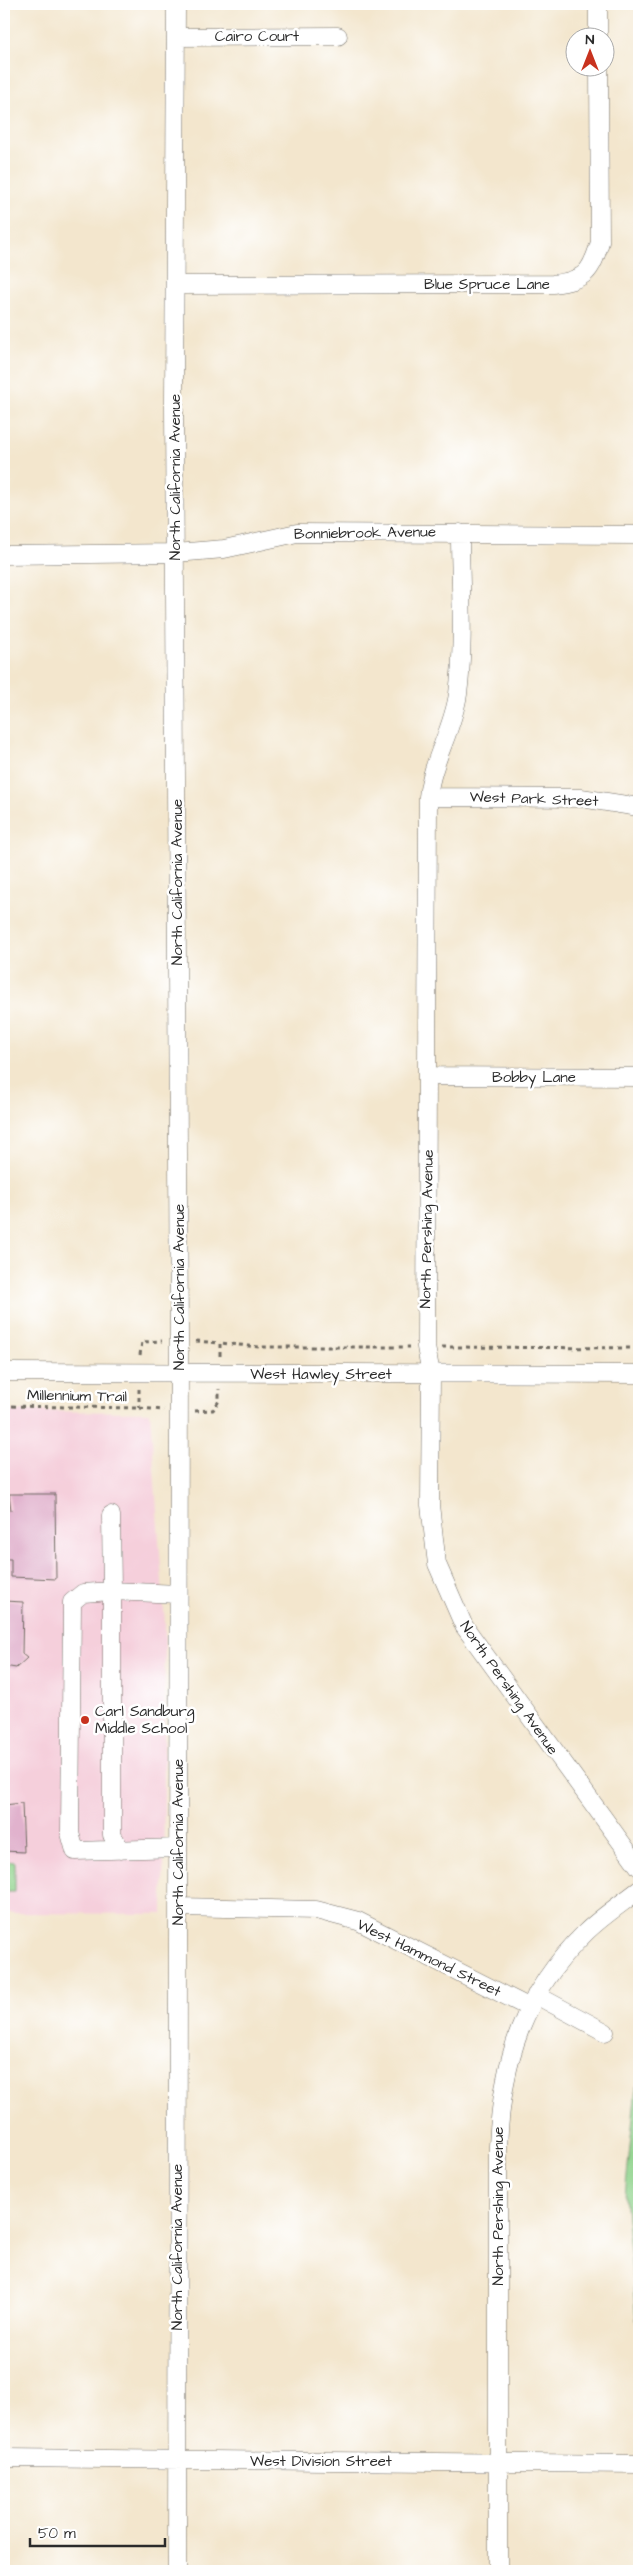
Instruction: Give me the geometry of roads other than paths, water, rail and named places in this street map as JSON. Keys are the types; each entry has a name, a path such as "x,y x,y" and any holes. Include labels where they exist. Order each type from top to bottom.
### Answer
{"street":[{"name":"North California Avenue","path":"176,4 179,1373 178,2571"},
{"path":"598,4 598,28"},
{"name":"Cairo Court","path":"176,37 338,36"},
{"name":"Blue Spruce Lane","path":"176,285 553,284 573,282 593,266 600,242 599,78"},
{"name":"Bonniebrook Avenue","path":"4,555 176,553 249,545 297,532 639,535"},
{"name":"North Pershing Avenue","path":"460,532 460,660 458,695 450,724 436,760 428,797 429,1076 426,1347 431,1374 430,1505 437,1564 464,1626 639,1867"},
{"name":"West Park Street","path":"428,797 581,798 639,807"},
{"name":"Bobby Lane","path":"429,1076 639,1077"},
{"name":"West Hawley Street","path":"4,1372 639,1374"},
{"path":"111,1515 112,1834 121,1850"},
{"path":"178,1594 112,1591 82,1593 72,1602 70,1833 75,1851 178,1848"},
{"name":"North Pershing Avenue","path":"498,2571 498,2146 500,2102 516,2035 533,2001 556,1964 586,1931 639,1890"},
{"name":"West Hammond Street","path":"178,1907 316,1910 358,1922 605,2032"},
{"name":"West Division Street","path":"4,2458 639,2464"}],"place":[{"name":"Carl Sandburg Middle School","path":"85,1720"}]}
